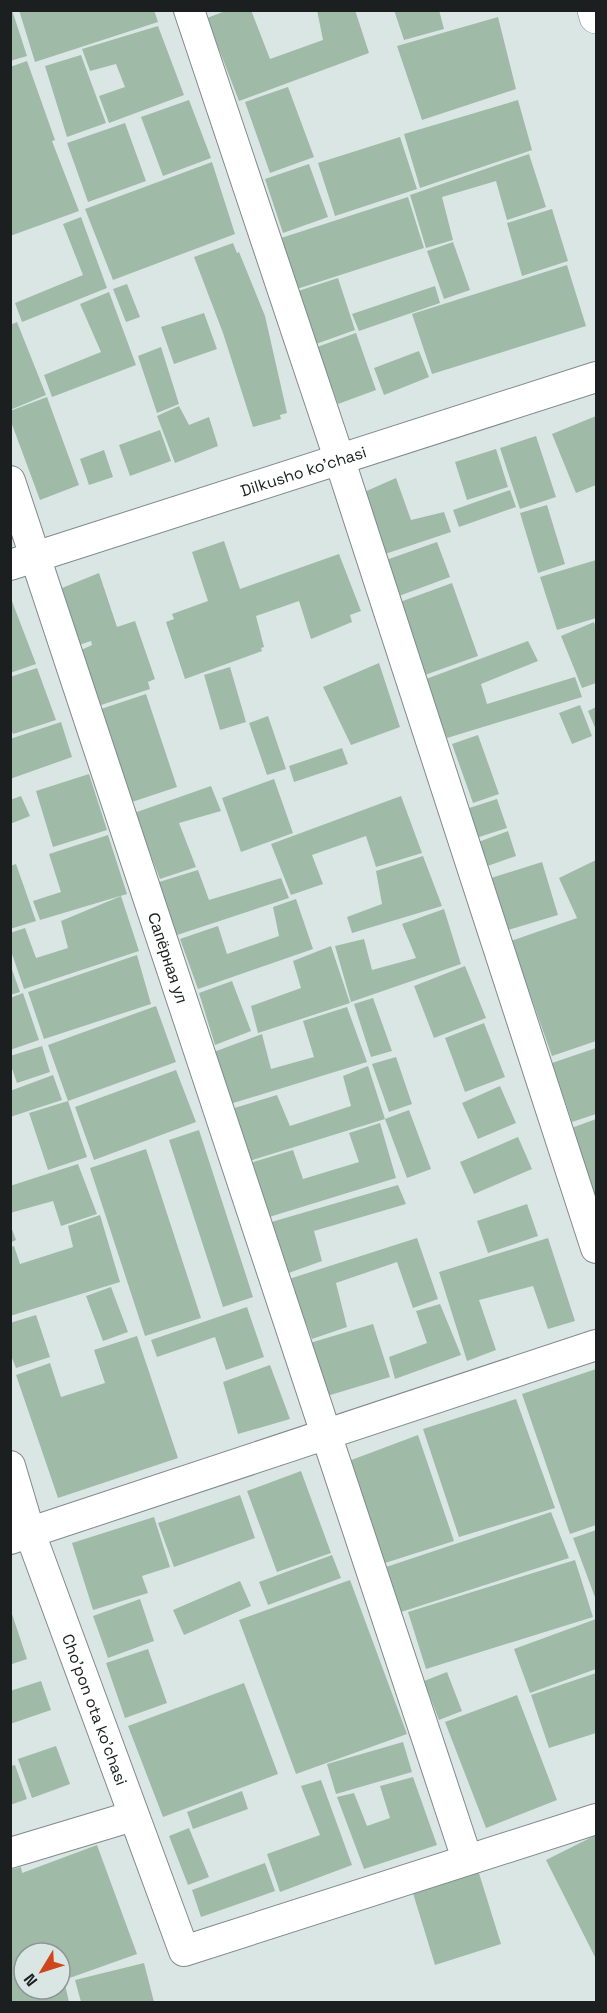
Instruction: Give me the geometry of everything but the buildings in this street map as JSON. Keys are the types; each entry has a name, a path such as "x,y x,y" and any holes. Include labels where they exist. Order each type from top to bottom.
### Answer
{"street":[{"path":"189,10 340,461 597,1248"},
{"path":"594,10 597,17"},
{"name":"Dilkusho ko'chasi","path":"23,560 340,461 597,377"},
{"name":"Сапёрная ул","path":"10,481 23,560 326,1436 466,1859"},
{"path":"20,1536 597,1345"},
{"name":"Cho'pon ota ko'chasi","path":"10,1466 20,1536 133,1816 184,1951 466,1859"},
{"path":"10,1853 133,1816"},
{"path":"466,1859 597,1819"}]}
